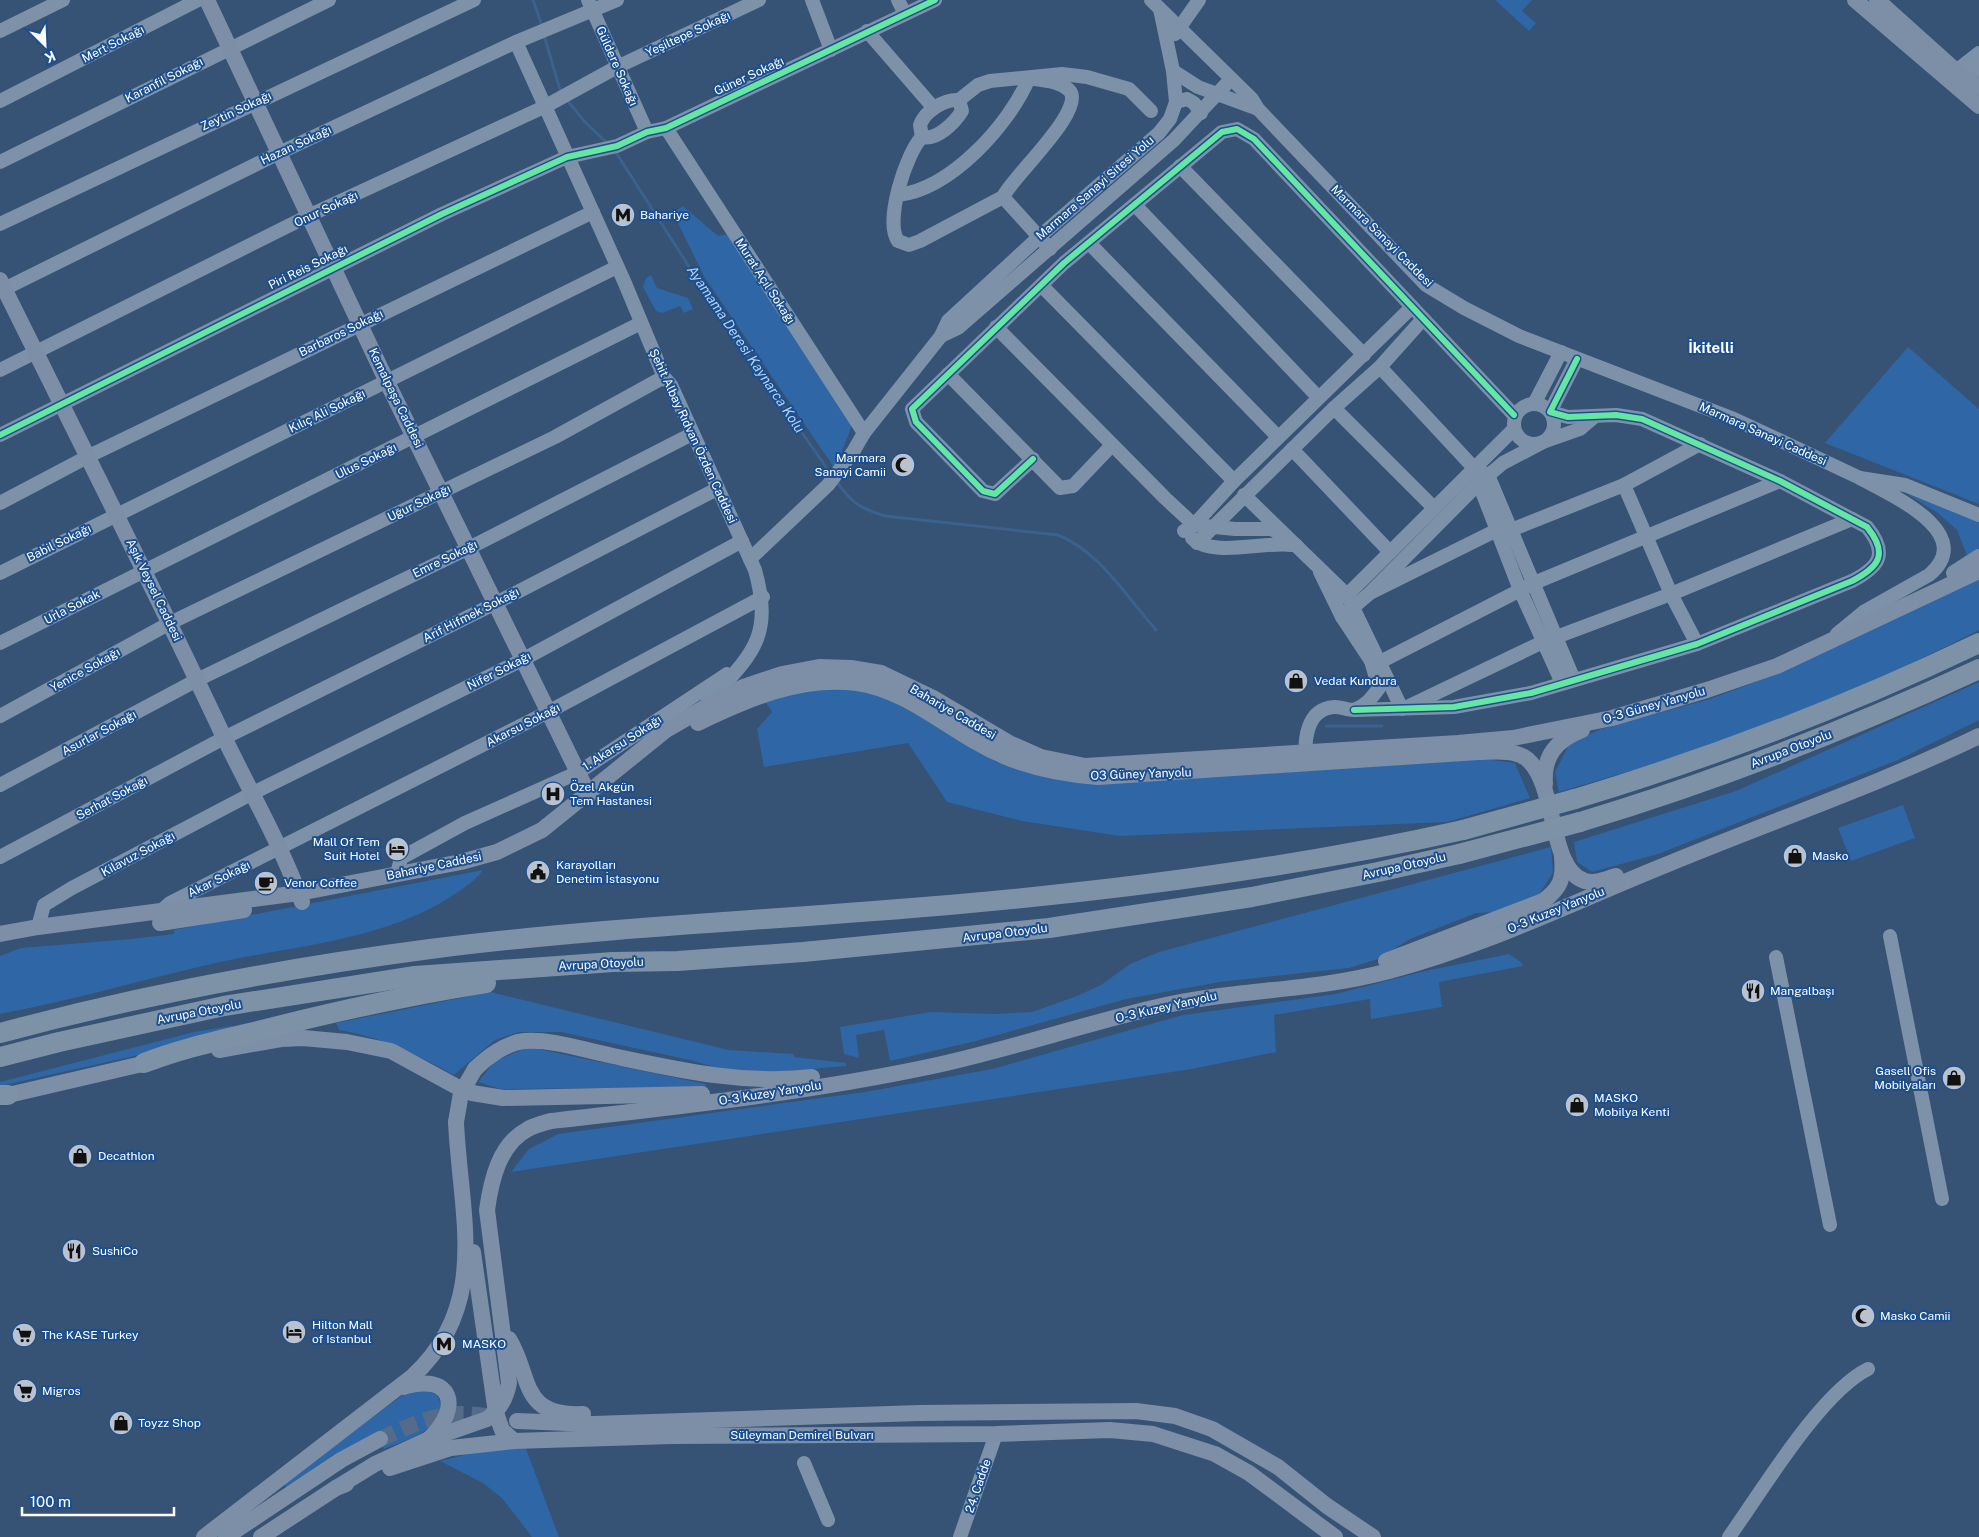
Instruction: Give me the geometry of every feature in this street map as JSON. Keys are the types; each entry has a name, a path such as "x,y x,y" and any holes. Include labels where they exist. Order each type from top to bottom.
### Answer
{"highway":[{"name":"Avrupa Otoyolu","path":"0,1033 180,990 251,976 432,949 520,939 950,905 1161,882 1352,852 1463,830 1575,799 1758,739 1855,699 1979,643"},
{"name":"Avrupa Otoyolu","path":"0,1057 158,1020 317,990 415,976 803,952 1049,928 1252,897 1459,854 1580,822 1675,792 1800,747 1979,669"},
{"path":"144,1062 184,1048 411,996 496,981 545,977 634,962"},
{"path":"0,1021 131,990 157,987 180,990"}],"main road":[{"name":"Kemalpaşa Caddesi","path":"206,0 387,382 589,795"},
{"path":"1854,0 1979,106"},
{"path":"1877,0 1968,68 1979,87"},
{"name":"Aşık Veysel Caddesi","path":"2,287 118,514 143,571 280,848 300,897"},
{"path":"1920,598 1944,578 1979,557"},
{"name":"O-3 Güney Yanyolu","path":"1306,758 1513,738 1612,718 1768,669 1979,571"},
{"name":"Bahariye Caddesi","path":"0,934 38,927 159,913 201,904 300,897 396,874 461,862 497,852 542,830 589,795 666,730 704,708 743,687 782,674 819,667 851,668 880,673 934,698 1009,743 1041,757 1085,766 1306,758"},
{"name":"O3 Güney Yanyolu","path":"300,897 474,865 515,853 550,834 658,748 696,724 747,699 803,684 859,684 893,694 918,706 977,743 1014,761 1062,775 1098,777 1306,758"},
{"path":"1546,790 1546,761 1552,750 1570,734 1612,718"},
{"name":"O-3 Kuzey Yanyolu","path":"496,1413 507,1394 509,1383 488,1218 489,1190 500,1157 527,1129 551,1121 789,1092 929,1067 1194,998 1308,987 1352,980 1393,970 1472,944 1671,862 1838,799 1979,736"},
{"path":"1306,758 1509,752 1526,758 1535,768 1546,790 1561,850 1571,871 1586,881 1598,882 1671,862"},
{"name":"O-3 Kuzey Yanyolu","path":"463,1200 456,1122 461,1093 475,1069 492,1054 522,1041 556,1042 690,1072 738,1080 793,1080 862,1072 1028,1034 1191,990 1341,972 1394,959 1442,938 1543,901 1552,894 1562,880 1561,850"},
{"path":"0,944 16,940 165,923 300,897"},
{"path":"3,1096 144,1062 259,1042 312,1039 347,1042 391,1051 459,1088 472,1093 503,1098 789,1092"},
{"path":"204,1537 425,1365 453,1324 461,1301 465,1269 463,1200"},
{"path":"463,1200 470,1227 496,1413 502,1430 514,1441"},
{"path":"501,1326 518,1357 528,1390 540,1404 552,1410 575,1415 722,1410 827,1415"},
{"path":"392,1391 428,1382 445,1392 448,1399 446,1420 427,1440"},
{"name":"Süleyman Demirel Bulvarı","path":"517,1422 593,1424 739,1421 827,1415 1091,1410 1136,1411 1175,1416 1212,1429 1250,1450 1373,1537"},
{"path":"336,1488 375,1464 427,1440 480,1422 496,1413"},
{"name":"Süleyman Demirel Bulvarı","path":"262,1537 336,1488 450,1448 514,1441 672,1436 996,1434 1110,1430 1153,1434 1215,1454 1249,1473 1335,1537"},
{"path":"226,1537 341,1460 380,1439"}],"street":[{"path":"0,31 62,0"},
{"name":"Mert Sokağı","path":"0,101 198,0"},
{"name":"Karanfil Sokağı","path":"0,162 329,0"},
{"name":"Zeytin Sokağı","path":"0,224 474,0"},
{"name":"Hazan Sokağı","path":"2,287 279,153 543,31 591,6 617,0"},
{"name":"Yeşiltepe Sokağı","path":"617,68 759,0"},
{"path":"812,0 831,50"},
{"path":"898,0 905,14"},
{"name":"Güner Sokağı","path":"567,157 611,147 647,132 666,128 934,0"},
{"path":"1166,45 1200,0"},
{"path":"1155,4 1173,71 1176,102 1187,99 1194,103 1201,113"},
{"name":"Marmara Sanayi Caddesi","path":"1155,4 1252,99 1258,109 1426,285 1464,308 1519,336 1734,418 1860,478 1926,516 1938,532 1943,557 1938,567 1929,575 1865,611 1828,641"},
{"name":"Güldere Sokağı","path":"591,6 647,132"},
{"path":"867,32 933,109"},
{"path":"516,42 544,107"},
{"path":"1968,68 1979,53"},
{"name":"Onur Sokağı","path":"0,370 308,216 544,107 617,68"},
{"path":"1173,71 1198,87 1258,109"},
{"path":"1029,78 1060,83 1070,91 1073,100 1050,140 1002,197 920,241 910,244 898,241 892,228 898,194 906,164 922,137 920,132 922,119 933,109 947,101 959,100 978,85 990,81 1062,74 1087,77 1129,89 1151,111"},
{"path":"898,194 916,192 934,184 980,147 1005,119 1022,95 1029,78"},
{"name":"Marmara Sanayi Sitesi Yolu","path":"941,336 958,328 1174,140 1201,113 1231,78"},
{"path":"922,137 931,137 952,124 962,111 959,100"},
{"name":"Marmara Sanayi Sitesi Yolu","path":"750,559 828,485 864,433 941,336 948,321 1039,237 1159,133 1170,119 1176,102"},
{"name":"Şehit Albay Rıdvan Özden Caddesi","path":"544,107 593,212 664,377 671,385 742,541 763,597 760,637 744,663 704,708"},
{"name":"Murat Açıl Sokağı","path":"666,128 864,433"},
{"path":"1033,459 995,494 983,491 916,422 912,409 1064,263 1090,244 1222,132 1238,129 1254,139 1423,319 1514,422 1523,442 1530,444 1543,442 1580,428 1594,417"},
{"name":"Piri Reis Sokağı","path":"0,435 333,267 567,157"},
{"path":"1180,166 1364,355"},
{"path":"1002,197 1050,249"},
{"path":"1135,204 1318,397"},
{"name":"Barbaros Sokağı","path":"0,503 89,456 593,212"},
{"path":"1090,244 1278,437"},
{"name":"Kılıç Ali Sokağı","path":"118,514 617,267"},
{"path":"1042,286 1234,481"},
{"path":"1189,528 1318,397 1412,307"},
{"path":"1197,543 1334,408 1380,367 1423,319"},
{"name":"Ulus Sokağı","path":"143,571 414,438 641,323"},
{"path":"996,327 1165,498 1189,528 1197,543"},
{"path":"1534,404 1561,352"},
{"path":"1550,412 1577,359"},
{"path":"1380,367 1483,480 1504,530 1534,583 1550,640"},
{"path":"948,374 1060,488 1073,486 1112,445"},
{"name":"Uğur Sokağı","path":"170,623 441,493 555,436 664,377"},
{"path":"1342,617 1350,601 1390,552 1474,468 1527,405 1534,404 1545,407 1550,412 1554,426 1549,438 1503,463 1483,480 1370,593"},
{"path":"1334,408 1434,508"},
{"path":"1306,758 1310,722 1318,712 1333,707 1354,710 1454,707 1531,693 1697,644 1843,585 1871,571 1880,556 1876,539 1867,527 1780,481 1700,444 1642,419 1616,415 1568,417 1550,412"},
{"name":"Emre Sokağı","path":"197,680 469,548 692,434"},
{"path":"1333,600 1350,601 1504,530 1624,486 1700,444"},
{"path":"1292,449 1390,552"},
{"name":"Marmara Sanayi Caddesi","path":"1860,478 1905,485 1979,515"},
{"path":"1376,662 1534,583 1780,481"},
{"path":"1624,486 1648,536 1671,594 1697,644"},
{"name":"Arif Hifmek Sokağı","path":"224,738 494,604 717,489"},
{"path":"1244,495 1317,564 1350,601 1376,662 1402,709"},
{"name":"Babil Sokağı","path":"0,573 118,514"},
{"path":"1402,709 1550,640 1671,594 1852,518"},
{"path":"1189,528 1272,529 1296,545"},
{"path":"1504,530 1520,590 1550,640 1568,681"},
{"name":"Nifer Sokağı","path":"253,793 522,660 742,541"},
{"path":"1197,543 1223,548 1277,542 1296,545"},
{"path":"1317,564 1342,617 1376,662 1378,688 1370,702 1354,710"},
{"name":"Urla Sokak","path":"0,644 143,571"},
{"name":"Akarsu Sokağı","path":"280,848 548,712 763,597"},
{"name":"Yenice Sokağı","path":"0,716 170,623"},
{"name":"1. Akarsu Sokağı","path":"396,874 401,858 515,799 578,772 744,663"},
{"name":"Asurlar Sokağı","path":"0,785 197,680"},
{"name":"Serhat Sokağı","path":"0,858 224,738"},
{"name":"Kilavuz Sokağı","path":"38,927 44,905 253,793"},
{"name":"Akar Sokağı","path":"159,913 170,903 280,848"},
{"path":"1890,936 1942,1198"},
{"path":"1776,957 1830,1225"},
{"path":"1729,1537 1796,1442 1830,1399 1855,1376 1868,1369"},
{"name":"24. Cadde","path":"960,1537 996,1434"},
{"path":"804,1463 828,1520"}],"shaded area":[{"path":"1495,0 1532,0 1522,11 1536,23 1529,31"},
{"path":"683,206 718,236 729,234 853,423 835,469 705,278 673,213"},
{"path":"651,275 657,288 688,298 693,309 684,313 680,306 662,313 656,311 643,287 646,278"},
{"path":"1908,347 1979,409 1979,504 1825,443"},
{"path":"1907,494 1979,521 1979,551 1968,558 1957,530 1938,513"},
{"path":"1979,578 1979,630 1875,680 1769,724 1680,756 1559,792 1555,772 1570,743 1601,729 1710,699 1777,674"},
{"path":"836,671 943,729 996,762 1049,777 1476,758 1515,763 1530,798 1447,822 1120,836 1022,821 947,802 908,743 764,767 757,729 772,712 760,694"},
{"path":"1979,682 1979,720 1898,760 1658,854 1592,872 1577,862 1574,842 1736,791"},
{"path":"1903,805 1915,838 1851,861 1838,828"},
{"path":"1551,847 1553,873 1539,894 1498,912 1476,913 1410,939 1378,959 1349,968 1220,982 1126,999 976,1041 890,1061 884,1030 856,1035 859,1058 844,1054 840,1027 931,1012 994,1014 1032,1012 1101,985 1130,964 1159,952"},
{"path":"483,870 467,886 433,907 402,921 371,931 338,940 207,965 0,1014 0,956 21,948 174,934 174,930"},
{"path":"1509,954 1521,962 1523,966 1439,982 1442,1007 1371,1019 1370,999 1274,1015 1276,1052 1192,1069 511,1172 529,1149 558,1134 865,1092 992,1069 1183,1015 1336,994 1425,971"},
{"path":"490,992 729,1050 793,1054 794,1057 846,1063 846,1066 764,1073 724,1070 694,1061 561,1032 519,1032 495,1040 454,1075 398,1047 371,1037 339,1030 336,1023"},
{"path":"366,1004 0,1086 0,1082 194,1032"},
{"path":"528,1047 706,1084 705,1087 500,1089 478,1082 495,1061"},
{"path":"423,1389 437,1395 441,1406 439,1416 434,1424 425,1431 384,1449 376,1434 333,1455 287,1488 283,1483 403,1395"},
{"path":"525,1446 559,1537 532,1537 502,1498 483,1483 440,1461 476,1452"}],"waterway":[{"name":"Ayamama Deresi Kaynarca Kolu","path":"533,0 542,26"},
{"name":"Ayamama Deresi Kaynarca Kolu","path":"544,35 561,93"},
{"name":"Ayamama Deresi Kaynarca Kolu","path":"567,100 584,121 607,143"},
{"name":"Ayamama Deresi Kaynarca Kolu","path":"615,151 729,329 831,474"},
{"name":"Ayamama Deresi Kaynarca Kolu","path":"836,481 857,504 885,516 1058,535 1073,542 1099,563 1156,630"},
{"path":"1326,726 1382,726"}],"tunnel":[{"path":"380,1439 420,1422 441,1416 463,1414 495,1417"}],"cycle path":[{"path":"0,435 442,214 567,157 617,146 647,132 666,128 935,0"},
{"path":"1033,459 995,494 983,491 916,422 912,409 1064,263 1222,132 1237,129 1254,139 1514,415"},
{"path":"1354,710 1454,707 1531,693 1697,644 1852,581 1869,570 1878,559 1878,545 1867,527 1780,481 1642,419 1616,415 1568,417 1550,412 1577,359"}],"place":[{"name":"Bahariye","path":"623,215"},
{"name":"Marmara Sanayi Camii","path":"903,465"},
{"name":"Vedat Kundura","path":"1296,681"},
{"name":"Özel Akgün Tem Hastanesi","path":"553,794"},
{"name":"Mall Of Tem Suit Hotel","path":"397,849"},
{"name":"Masko","path":"1795,856"},
{"name":"Karayolları Denetim İstasyonu","path":"538,872"},
{"name":"Venor Coffee","path":"266,883"},
{"name":"Mangalbaşı","path":"1753,991"},
{"name":"Gasell Ofis Mobilyaları","path":"1954,1078"},
{"name":"MASKO Mobilya Kenti","path":"1577,1105"},
{"name":"Decathlon","path":"80,1156"},
{"name":"SushiCo","path":"74,1251"},
{"name":"Masko Camii","path":"1863,1316"},
{"name":"Hilton Mall of Istanbul","path":"294,1332"},
{"name":"The KASE Turkey","path":"24,1335"},
{"name":"MASKO","path":"444,1344"},
{"name":"Migros","path":"25,1391"},
{"name":"Toyzz Shop","path":"121,1423"}],"district":[{"name":"İkitelli","path":"1711,348"}]}
